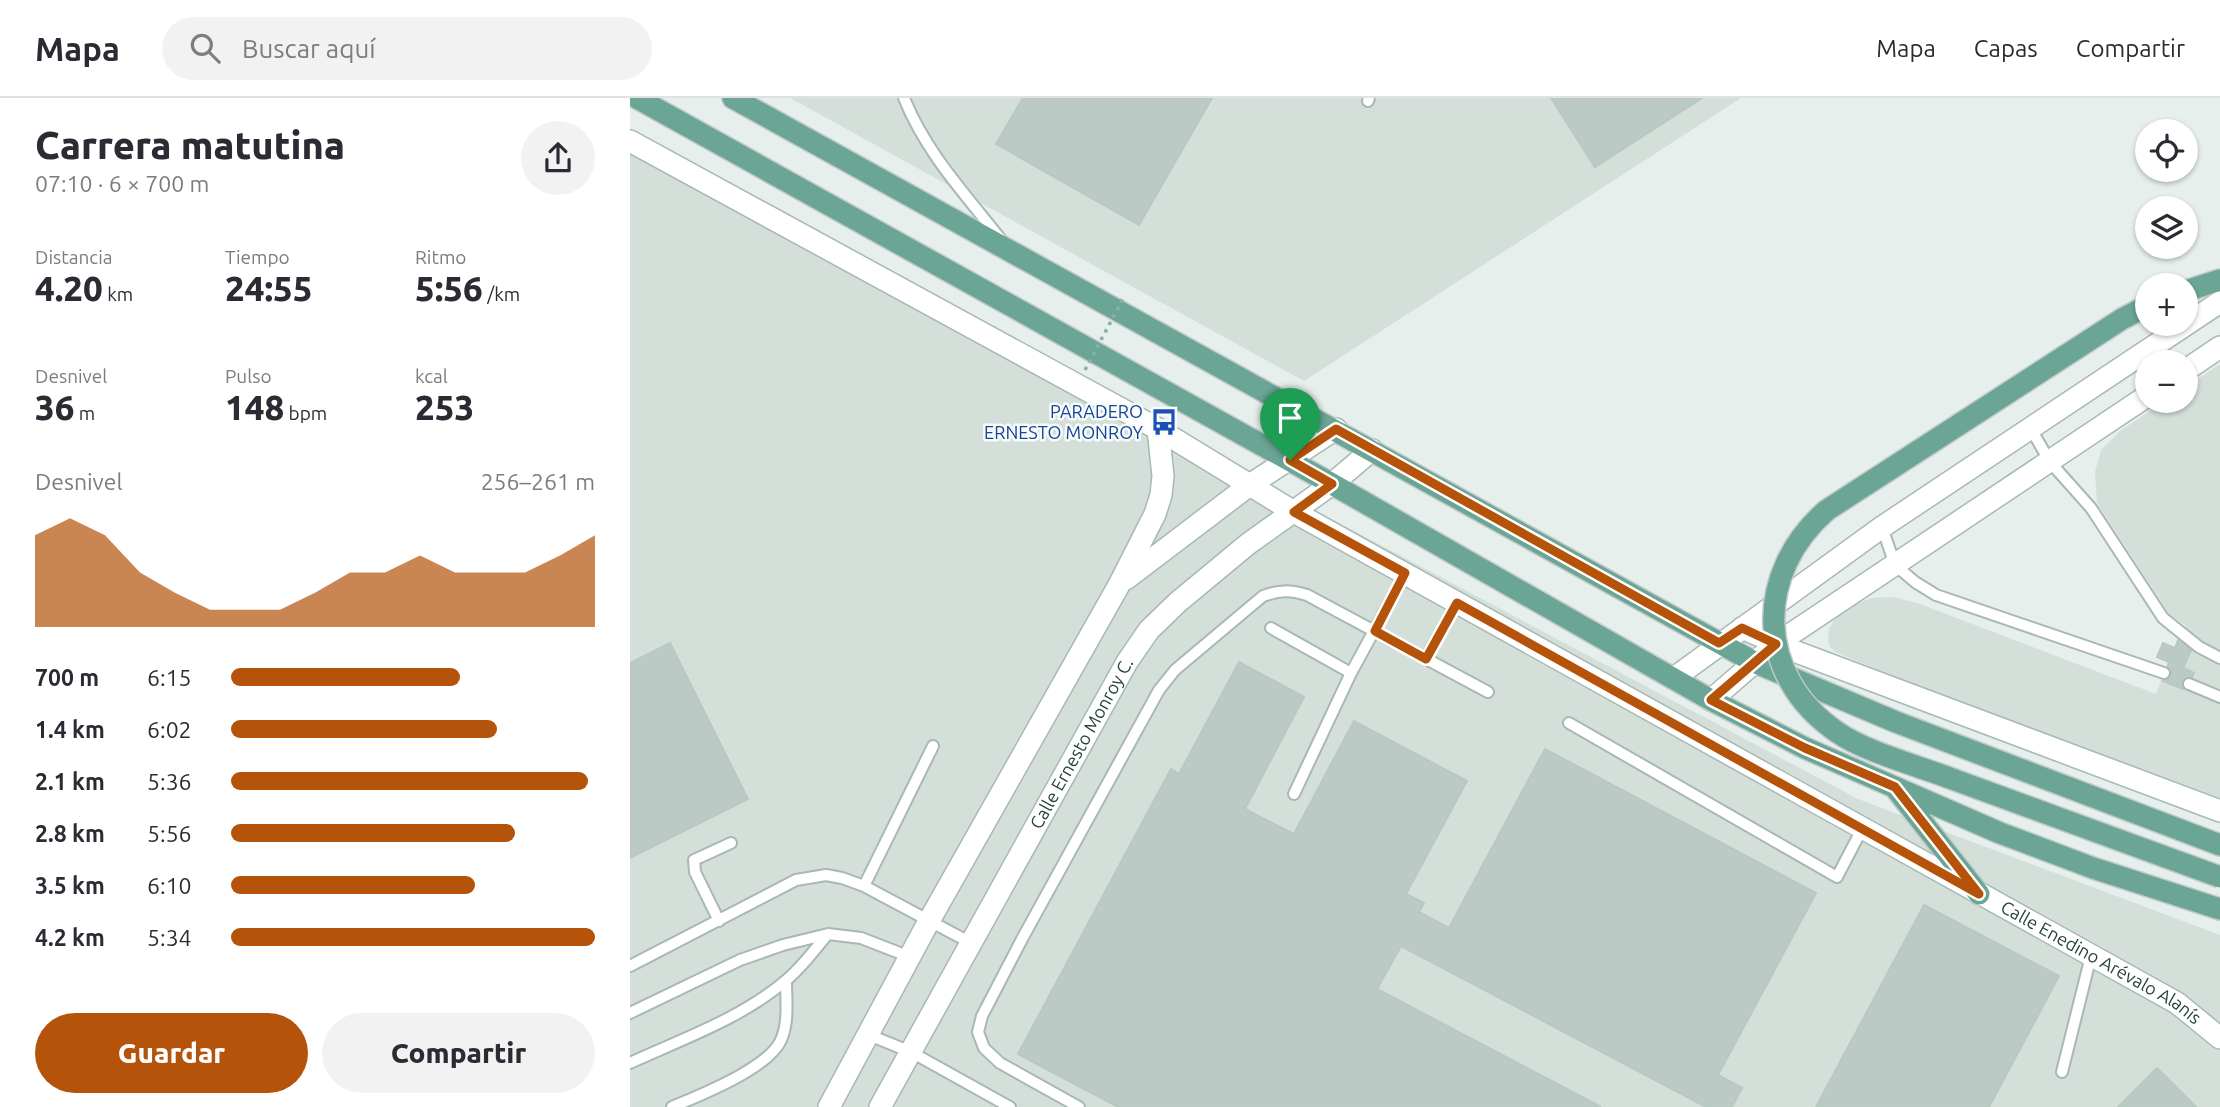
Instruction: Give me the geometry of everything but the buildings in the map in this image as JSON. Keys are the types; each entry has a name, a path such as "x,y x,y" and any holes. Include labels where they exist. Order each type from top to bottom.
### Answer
{"main road":[{"path":"637,98 1290,460 1711,700 1805,748 2000,832 2058,855 2220,909"},
{"path":"733,98 1754,662 1896,722 2220,845"},
{"path":"2198,287 2220,280"},
{"path":"2135,312 1827,510 1813,522 1790,552 1782,570 1775,607 1774,635 1783,667 1803,702 1817,717 1840,734 1904,761 2220,877"},
{"path":"1895,787 1979,894"}],"street":[{"name":"Calle Enedino Arévalo Alanís","path":"630,141 1157,429 1294,512 2177,1003 2220,1038"},
{"path":"1674,678 1882,527 2220,302"},
{"path":"2198,362 2220,348"},
{"path":"1711,700 1776,644 2135,404"},
{"path":"829,1107 929,921 1119,585 1155,514 1163,476 1157,429"},
{"path":"1119,585 1251,484 1336,429"},
{"name":"Calle Ernesto Monroy C.","path":"880,1107 1127,662 1149,630 1248,544 1332,484 1372,450"},
{"path":"1742,628 1776,644 2220,811"}],"lane":[{"path":"904,98 912,119 944,171 1013,254"},
{"path":"2031,429 2050,462 2091,508 2163,618 2199,647 2220,658"},
{"path":"1882,527 1895,565 1936,595 2164,673"},
{"path":"1294,794 1351,673 1405,573"},
{"path":"1079,1107 1000,1063 984,1048 978,1032 982,1016 1016,950 1159,690 1175,670 1263,596 1280,590 1307,595 1489,692"},
{"path":"1426,659 1457,603"},
{"path":"1271,628 1351,673"},
{"path":"2189,684 2220,697"},
{"path":"1569,723 1837,877 1862,829"},
{"path":"864,886 933,746"},
{"path":"719,920 695,872 694,860 731,843"},
{"path":"630,966 796,880 811,876 842,878 864,886 971,943"},
{"path":"630,1013 740,960 783,945 828,934 861,938 910,957"},
{"path":"630,1063 728,1018 760,1000 786,981 828,934"},
{"path":"2062,1072 2091,956"},
{"path":"672,1107 713,1090 758,1064 776,1050 782,1038 786,1018 786,981"},
{"path":"869,1035 911,1052 1010,1107"}],"path":[{"path":"1086,370 1125,295"}],"shaded area":[{"path":"790,98 1741,98 1304,381"},
{"path":"630,146 1858,799 2220,935 2220,1107 630,1107"},
{"path":"2220,364 2220,803 2044,737 1835,652 1830,647 1829,628 1836,618 1852,606 1871,598 1894,597 1920,604 2156,694 2168,662 2157,657 2163,643 2175,647 2186,626 2169,614 2097,503 2095,472 2101,450 2120,431 2147,413 2198,413 2198,379"}],"place":[{"name":"PARADERO ERNESTO MONROY","path":"1164,422"}],"route":[{"path":"1336,429 1719,643 1742,628 1776,644 1711,700 1805,748 1895,787 1979,894 1457,603 1426,659 1375,631 1405,573 1294,512 1332,484 1290,460 1336,429"}]}
